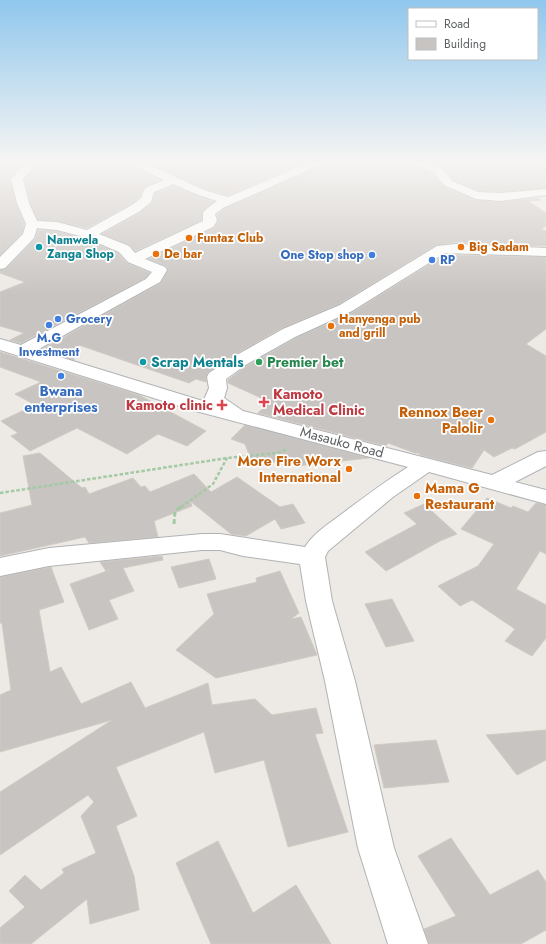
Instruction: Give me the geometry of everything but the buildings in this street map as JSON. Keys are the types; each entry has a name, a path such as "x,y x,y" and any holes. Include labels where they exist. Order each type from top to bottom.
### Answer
{"street":[{"path":"1,262 29,236 32,224 24,206"},
{"path":"89,234 139,206"},
{"path":"133,259 208,224 211,221 209,213 212,209 218,206"},
{"path":"22,351 156,279 160,270 133,259 124,249 89,234 57,226 32,224"},
{"path":"238,416 214,400 218,388 216,377 241,360 289,334 346,308 442,249 464,248 546,252"},
{"name":"Masauko Road","path":"0,344 171,398 546,497"},
{"path":"495,483 546,457"},
{"path":"408,944 376,848 340,681 319,601 312,557 319,545 336,531 385,492 425,465"},
{"path":"0,567 49,557 202,542 220,542 243,547 312,557"}],"path":[{"path":"0,493 227,458 277,453 318,436"},
{"path":"202,542 174,528 175,511 213,484 227,458"}],"place":[{"name":"Funtaz Club","path":"189,238"},
{"name":"Namwela Zanga Shop","path":"39,247"},
{"name":"Big Sadam","path":"461,247"},
{"name":"De bar","path":"156,254"},
{"name":"One Stop shop","path":"372,255"},
{"name":"RP","path":"432,260"},
{"name":"Grocery","path":"58,319"},
{"name":"M.G Investment","path":"49,325"},
{"name":"Hanyenga pub and grill","path":"331,326"},
{"name":"Scrap Mentals","path":"143,362"},
{"name":"Premier bet","path":"259,362"},
{"name":"Bwana enterprises","path":"61,376"},
{"name":"Kamoto Medical Clinic","path":"264,402"},
{"name":"Kamoto clinic","path":"222,405"},
{"name":"Rennox Beer Palolir","path":"491,420"},
{"name":"More Fire Worx International","path":"349,469"},
{"name":"Mama G Restaurant","path":"417,496"}]}
